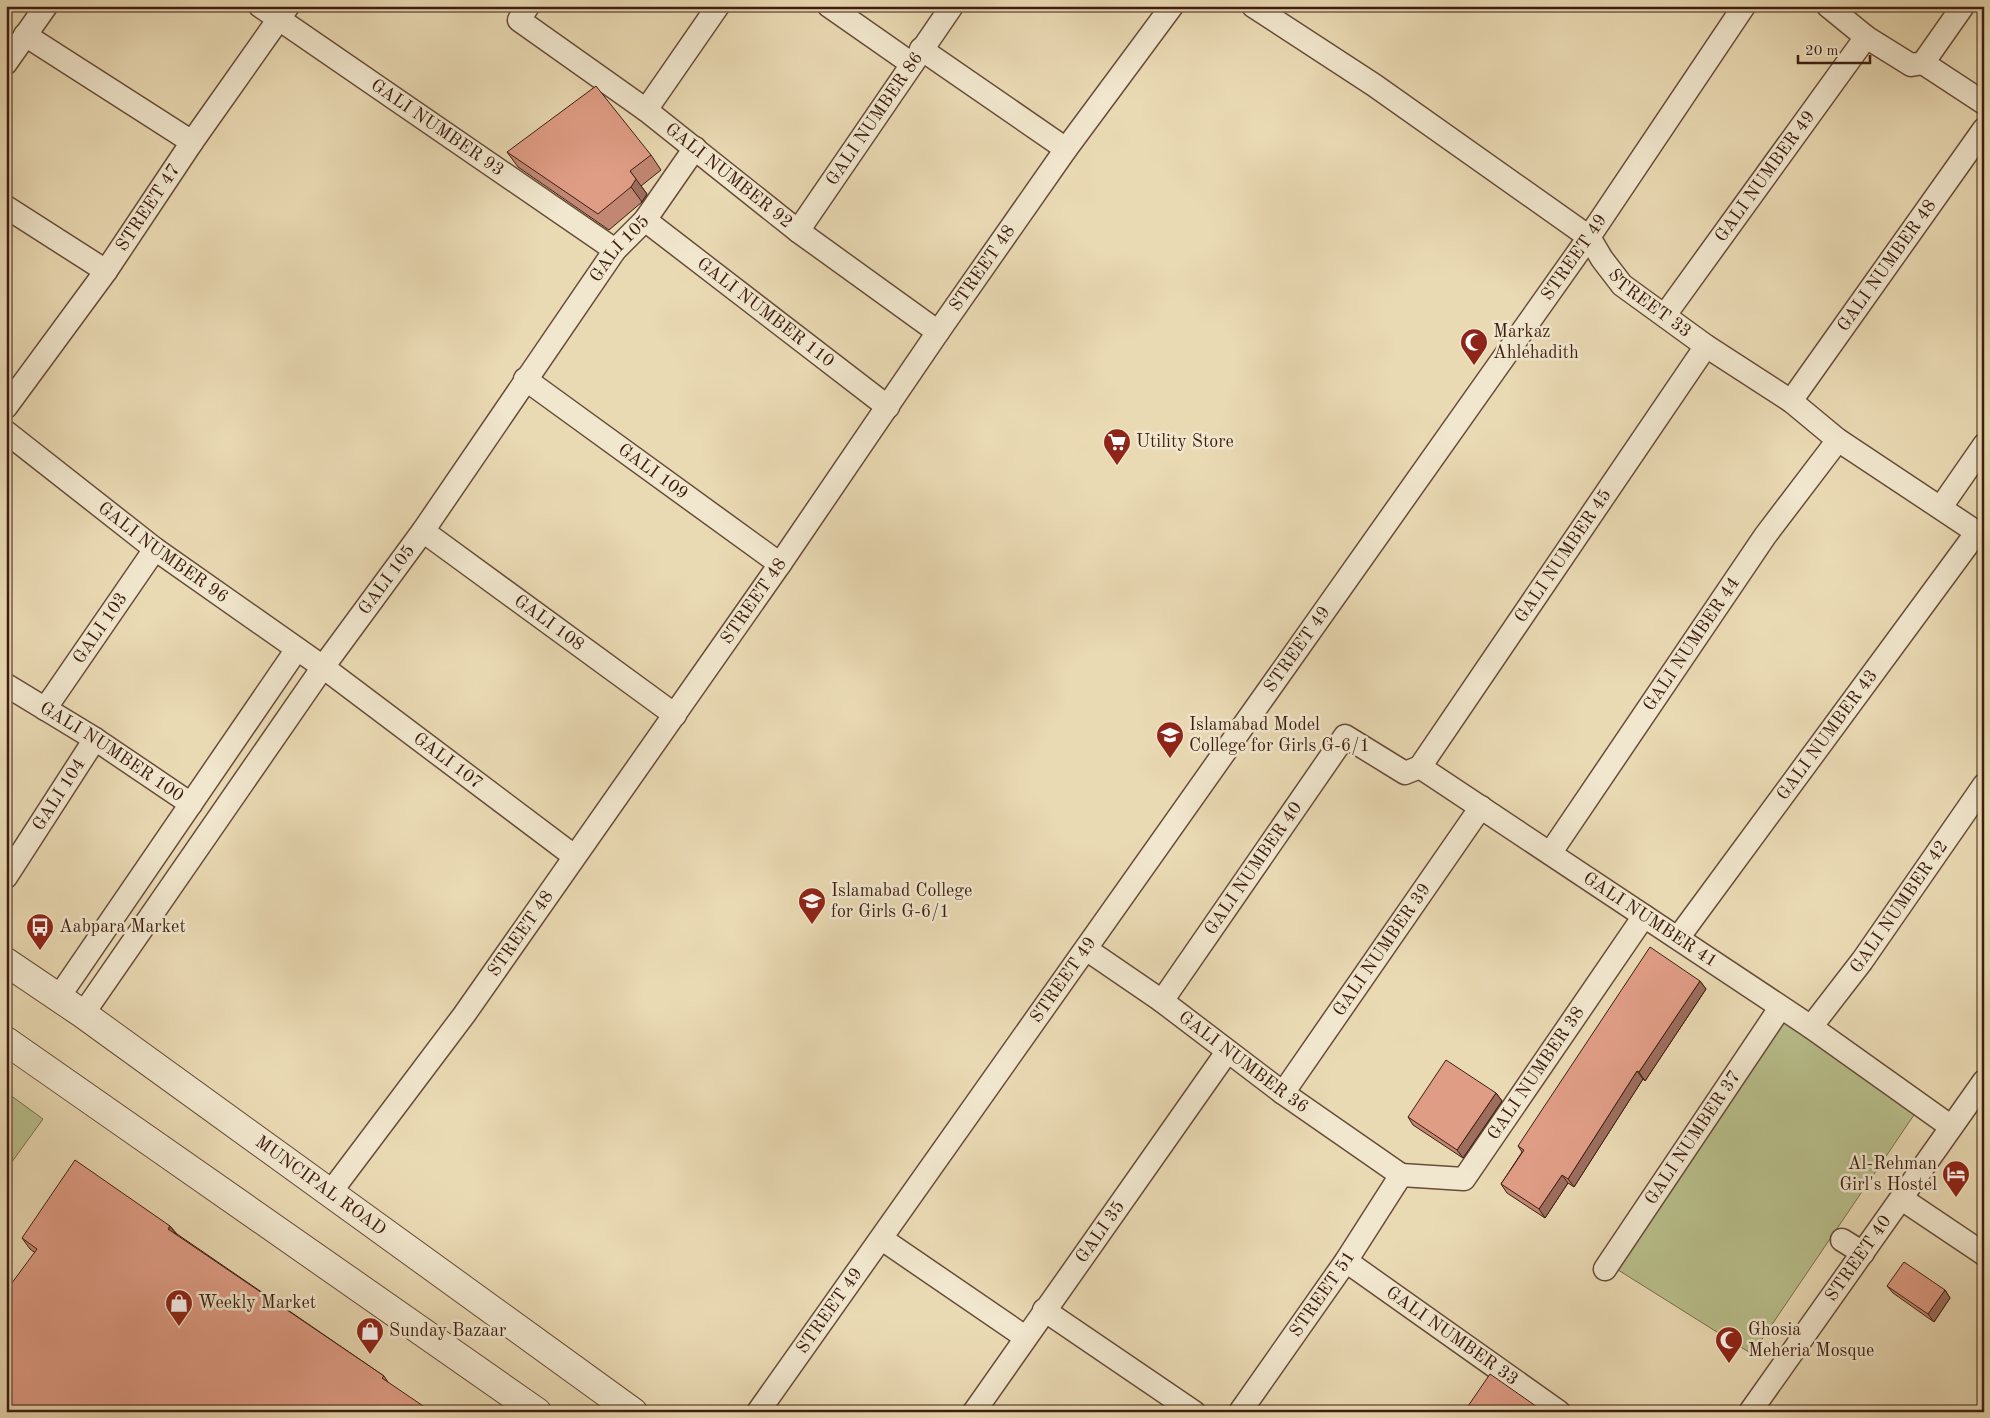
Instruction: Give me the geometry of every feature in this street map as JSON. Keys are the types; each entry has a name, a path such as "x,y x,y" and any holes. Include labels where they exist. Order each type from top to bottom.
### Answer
{"street":[{"path":"6,63 46,6"},
{"name":"GALI NUMBER 93","path":"260,6 283,13 615,250"},
{"path":"646,110 718,6"},
{"path":"829,6 1066,149"},
{"name":"GALI NUMBER 86","path":"798,231 952,6"},
{"name":"STREET 48","path":"330,1193 464,1015 780,564 938,332 1066,149 1172,6"},
{"name":"STREET 33","path":"1253,6 1374,85 1589,237 1602,260 1622,285 1706,346 1791,401 1838,440 1981,535"},
{"name":"STREET 49","path":"758,1412 1589,237 1744,6"},
{"path":"1828,6 1866,36 1984,103"},
{"path":"1917,64 1963,6"},
{"name":"STREET 47","path":"6,408 106,271 192,142 283,13"},
{"name":"GALI NUMBER 92","path":"523,13 798,231 938,332"},
{"path":"25,35 192,142"},
{"name":"GALI NUMBER 49","path":"1665,315 1866,36"},
{"name":"GALI NUMBER 48","path":"1791,401 1984,129"},
{"name":"GALI 105","path":"83,1014 322,666 423,531 525,378 615,250 645,220 695,148"},
{"path":"6,207 106,271"},
{"name":"GALI NUMBER 110","path":"645,220 888,407"},
{"name":"GALI NUMBER 45","path":"1420,767 1706,346"},
{"name":"GALI 109","path":"525,378 780,564"},
{"name":"GALI NUMBER 96","path":"7,435 155,549 322,666"},
{"name":"GALI NUMBER 44","path":"1551,852 1765,536 1838,440"},
{"path":"1941,507 1984,445"},
{"name":"GALI 108","path":"423,531 675,715"},
{"name":"GALI NUMBER 43","path":"1678,938 1981,535"},
{"name":"GALI 103","path":"45,709 155,549"},
{"path":"58,998 297,649"},
{"name":"GALI 107","path":"322,666 574,856"},
{"name":"GALI NUMBER 100","path":"6,685 95,739 191,804"},
{"name":"GALI NUMBER 40","path":"1162,1001 1345,736 1404,774 1420,767"},
{"name":"GALI 104","path":"6,878 95,739"},
{"name":"GALI NUMBER 41","path":"1420,767 1551,852 1780,1008 1811,1027 1950,1126"},
{"name":"GALI NUMBER 42","path":"1811,1027 1862,961 1984,785"},
{"name":"GALI NUMBER 39","path":"1283,1093 1481,806"},
{"name":"GALI NUMBER 38","path":"1401,1175 1464,1179 1644,916"},
{"name":"GALI NUMBER 36","path":"1086,949 1162,1001 1283,1093 1401,1175"},
{"name":"MUNCIPAL ROAD","path":"6,962 83,1014 633,1412"},
{"name":"GALI NUMBER 37","path":"1605,1269 1780,1008"},
{"path":"6,1041 537,1412"},
{"name":"GALI 35","path":"974,1412 1227,1052"},
{"name":"STREET 40","path":"1750,1412 1902,1199 1950,1126 1984,1081"},
{"name":"STREET 51","path":"1240,1412 1346,1261 1401,1175"},
{"path":"1902,1199 1984,1254"},
{"path":"882,1238 1025,1337"},
{"path":"1842,1240 1863,1253"},
{"name":"GALI NUMBER 33","path":"1346,1261 1559,1412"},
{"path":"1044,1310 1194,1412"}],"green space":[{"path":"1784,1015 1916,1112 1752,1354 1615,1268"},
{"path":"6,1092 43,1119 6,1170"}],"building":[{"path":"596,86 651,155 630,171 636,179 631,187 598,214 507,152"},
{"path":"1650,947 1700,981 1639,1072 1637,1071 1568,1179 1562,1175 1539,1209 1501,1184 1524,1150 1518,1146"},
{"path":"1446,1060 1496,1093 1457,1150 1408,1117"},
{"name":"Weekly Market","path":"75,1160 170,1226 168,1229 384,1376 382,1378 432,1412 6,1412 6,1291 37,1249 22,1238"},
{"path":"1904,1262 1945,1290 1928,1314 1887,1286"},
{"path":"1490,1374 1543,1411 1545,1412 1464,1412"},
{"path":"1561,1409 1565,1412 1554,1412"}],"place":[{"name":"Markaz Ahlehadith","path":"1474,366"},
{"name":"Utility Store","path":"1117,466"},
{"name":"Islamabad Model College for Girls G-6/1","path":"1170,759"},
{"name":"Islamabad College for Girls G-6/1","path":"812,925"},
{"name":"Aabpara Market","path":"40,951"},
{"name":"Al-Rehman Girl's Hostel","path":"1956,1198"},
{"name":"Weekly Market","path":"179,1327"},
{"name":"Sunday Bazaar","path":"370,1355"},
{"name":"Ghosia Meheria Mosque","path":"1729,1364"}]}
